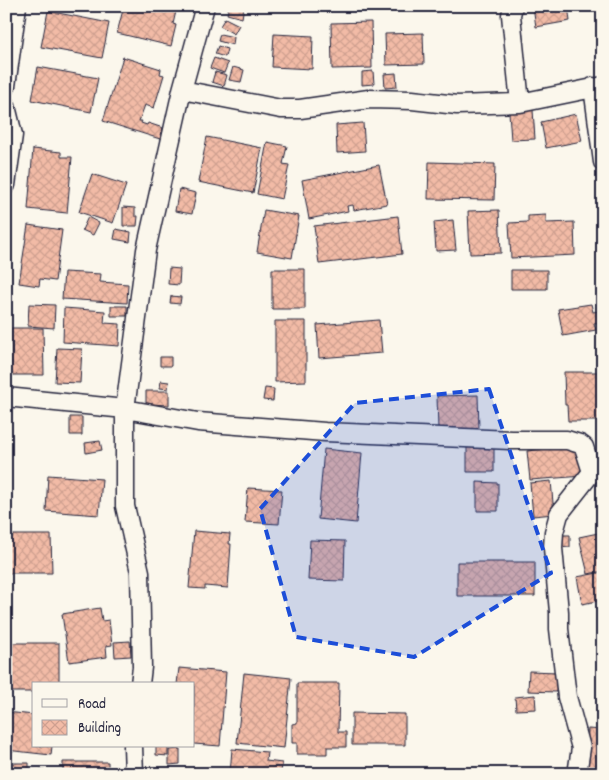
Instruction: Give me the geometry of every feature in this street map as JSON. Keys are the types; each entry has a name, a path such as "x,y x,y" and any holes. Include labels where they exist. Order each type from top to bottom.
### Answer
{"street":[{"path":"6,86 16,6"},
{"path":"140,682 142,667 140,572 125,506 125,409 146,250 182,90 205,6"},
{"path":"513,6 511,15 520,103"},
{"path":"182,90 281,109 300,109 369,99 412,100 457,106 520,103 598,87 603,162"},
{"path":"6,106 13,135 6,185"},
{"path":"6,397 125,409 198,422 334,432 511,440 567,440 580,444 584,447 592,472 559,514 552,548 567,697 581,748 577,774"},
{"path":"134,748 134,774"}],"highlighted area":[{"path":"489,389 551,573 414,657 296,637 260,509 355,403"}],"building":[{"path":"124,6 177,7 173,24 176,25 171,46 117,33"},
{"path":"229,6 244,6 242,18 227,14"},
{"path":"533,6 568,6 570,21 536,27"},
{"path":"48,11 109,23 102,58 41,47"},
{"path":"225,18 239,25 234,34 220,26"},
{"path":"603,18 603,52 600,52 599,19"},
{"path":"371,22 372,68 332,69 331,23"},
{"path":"423,33 424,64 386,65 385,34"},
{"path":"220,34 234,37 233,45 218,41"},
{"path":"274,34 313,36 312,69 272,67"},
{"path":"218,46 227,49 225,57 215,54"},
{"path":"123,57 161,69 160,74 164,75 154,108 145,105 139,121 147,125 148,123 163,128 160,139 103,121"},
{"path":"214,58 228,63 224,73 210,68"},
{"path":"38,67 98,78 91,112 32,100"},
{"path":"233,67 244,70 241,82 229,80"},
{"path":"373,71 374,84 362,85 362,72"},
{"path":"215,72 227,75 224,86 212,82"},
{"path":"396,73 397,87 385,88 384,74"},
{"path":"533,110 535,139 511,140 509,112"},
{"path":"576,114 582,141 546,148 541,122"},
{"path":"363,123 365,151 337,153 336,125"},
{"path":"207,137 262,148 253,193 198,182"},
{"path":"267,142 287,146 283,164 289,165 282,199 257,194"},
{"path":"33,149 61,152 61,157 72,157 67,213 28,209"},
{"path":"429,162 495,164 494,200 428,199"},
{"path":"379,165 387,204 354,210 353,205 347,206 348,211 309,219 302,180"},
{"path":"92,174 126,185 113,223 79,212"},
{"path":"179,189 196,193 192,214 175,211"},
{"path":"123,207 135,208 135,216 138,216 137,226 123,226"},
{"path":"264,210 299,216 292,258 257,252"},
{"path":"499,210 501,253 470,254 468,211"},
{"path":"546,215 546,223 574,222 575,255 511,258 509,223 528,222 528,216"},
{"path":"398,216 402,254 319,264 314,226"},
{"path":"88,217 99,223 93,235 82,230"},
{"path":"453,220 456,250 436,251 434,222"},
{"path":"28,225 62,230 55,281 40,279 39,286 19,283"},
{"path":"116,229 131,232 130,242 114,239"},
{"path":"169,268 180,269 179,285 168,284"},
{"path":"272,269 305,269 305,309 272,309"},
{"path":"511,270 547,270 547,289 511,289"},
{"path":"64,272 101,274 100,282 128,284 127,303 62,299"},
{"path":"171,296 181,297 180,304 170,303"},
{"path":"29,304 55,305 54,328 28,326"},
{"path":"591,304 593,312 600,311 602,322 594,323 596,330 563,336 558,309"},
{"path":"111,306 127,306 127,316 111,316"},
{"path":"64,308 105,311 104,323 120,324 119,346 63,342"},
{"path":"379,320 382,353 319,358 317,325"},
{"path":"275,321 306,321 306,381 275,382"},
{"path":"11,328 43,328 44,375 11,375"},
{"path":"57,348 82,349 80,383 55,382"},
{"path":"160,357 171,357 171,366 160,366"},
{"path":"564,372 599,372 599,421 568,421 567,405 565,405"},
{"path":"161,381 169,382 168,389 160,388"},
{"path":"265,388 274,389 273,401 263,400"},
{"path":"146,391 169,391 169,405 146,404"},
{"path":"478,395 479,429 438,430 437,396"},
{"path":"70,417 82,417 82,435 70,435"},
{"path":"100,441 102,450 86,453 85,443"},
{"path":"467,444 494,444 494,472 467,472"},
{"path":"581,446 584,476 530,480 527,451"},
{"path":"324,449 362,453 356,523 318,519"},
{"path":"591,454 603,454 603,464 591,464"},
{"path":"48,475 102,479 99,515 46,511"},
{"path":"551,481 554,514 533,516 530,483"},
{"path":"477,482 498,483 498,511 477,511"},
{"path":"248,488 282,490 279,524 245,522"},
{"path":"194,531 230,534 228,588 205,586 205,589 189,588"},
{"path":"603,532 603,571 588,574 579,537"},
{"path":"6,535 51,535 52,573 6,573"},
{"path":"557,535 570,535 570,547 558,548"},
{"path":"310,540 345,541 344,581 308,580"},
{"path":"457,562 535,562 535,596 457,596"},
{"path":"603,572 603,600 582,604 577,577"},
{"path":"100,608 102,621 109,620 112,645 106,646 107,657 69,662 62,614"},
{"path":"130,641 131,656 115,657 114,642"},
{"path":"6,643 59,643 59,682 32,682 32,692 6,692"},
{"path":"179,668 226,672 220,746 195,744 195,682 177,682"},
{"path":"529,671 557,672 556,692 528,691"},
{"path":"244,673 291,678 284,748 237,743"},
{"path":"297,683 339,683 338,732 346,732 346,747 327,747 327,754 297,754 297,743 292,743 292,724 297,723"},
{"path":"535,695 536,709 516,710 515,697"},
{"path":"6,712 32,715 32,748 52,748 51,755 6,750"},
{"path":"352,713 405,714 405,745 352,745"},
{"path":"588,729 603,730 603,774 586,774"},
{"path":"156,748 168,748 168,756 156,755"},
{"path":"180,749 180,764 169,765 169,750"},
{"path":"232,749 267,752 266,761 282,763 281,774 230,774"},
{"path":"63,762 108,762 108,774 63,774"},
{"path":"7,763 29,763 29,770 47,771 47,774 6,774"}]}
